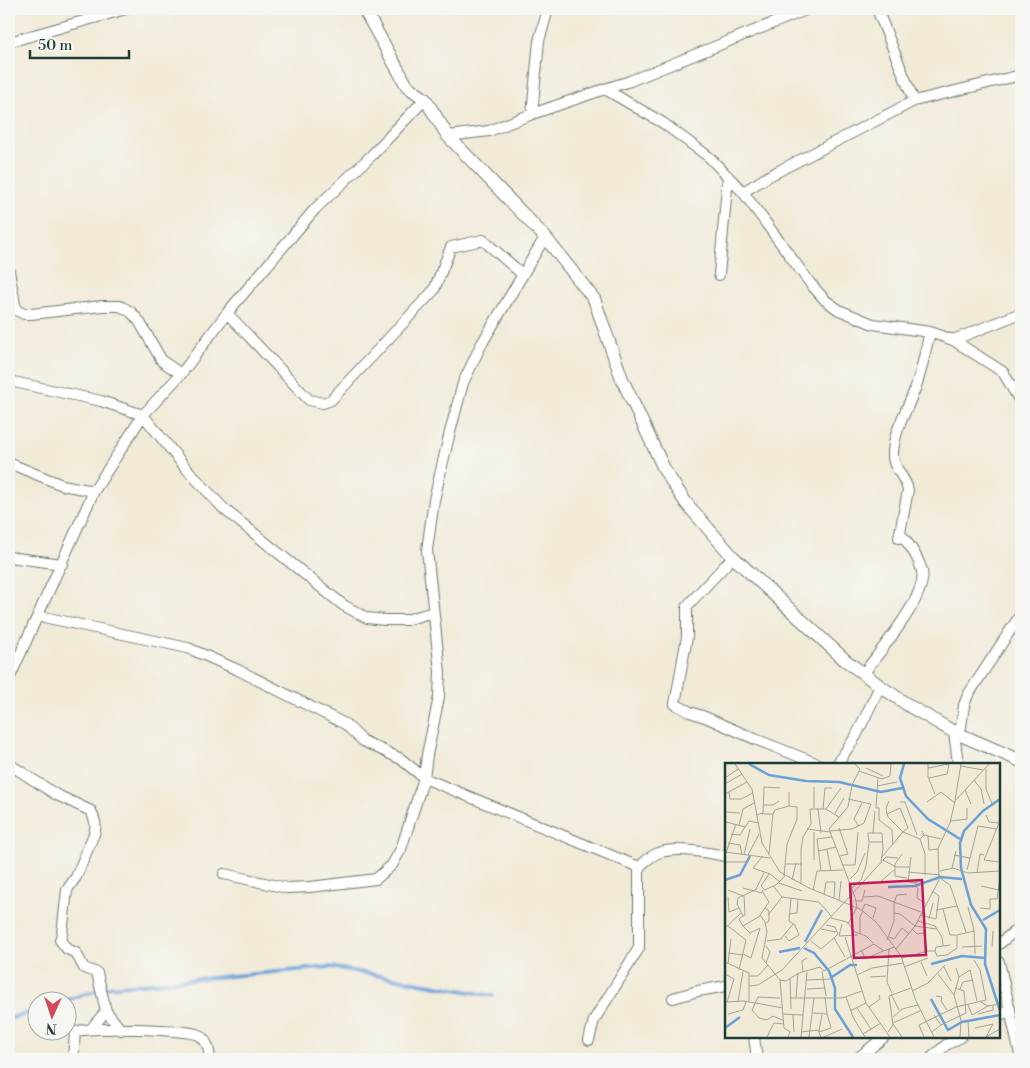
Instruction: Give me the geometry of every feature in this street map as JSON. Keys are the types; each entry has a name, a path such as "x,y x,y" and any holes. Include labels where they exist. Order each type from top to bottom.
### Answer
{"street":[{"path":"9,42 126,9"},
{"path":"364,9 407,86 425,100 448,136 545,237 594,299 622,379 665,471 686,503 733,558 845,660 880,686 954,732 1021,762"},
{"path":"532,114 539,41 548,9"},
{"path":"448,136 489,130 630,81 779,14 808,9"},
{"path":"877,9 914,102"},
{"path":"743,192 769,176 914,102 1021,75"},
{"path":"605,89 663,123 709,157 743,192 810,283 825,300 839,310 873,324 930,332 953,340 1003,372 1021,403"},
{"path":"9,680 94,492 143,415 181,374 227,313 315,209 371,156 425,100"},
{"path":"719,275 728,176"},
{"path":"224,874 287,888 376,879 392,865 401,849 424,778 427,755 440,697 440,672 427,550 434,500 449,436 463,383 481,345 545,237"},
{"path":"227,313 309,400 323,403 331,400 434,290 451,248 483,240 522,274"},
{"path":"9,271 16,310 31,314 102,306 120,306 131,312 139,321 162,361 181,374"},
{"path":"953,340 1021,312"},
{"path":"864,674 912,607 921,588 922,571 914,551 903,537 899,538 908,490 907,484 892,454 899,425 916,387 930,332"},
{"path":"9,381 101,401 143,415 185,467 224,509 343,605 367,618 385,620 406,620 433,612"},
{"path":"9,463 62,485 94,492"},
{"path":"9,557 62,564"},
{"path":"733,558 687,606 687,637 675,704 690,712 815,763"},
{"path":"954,732 961,727 964,705 968,695 1021,614"},
{"path":"39,616 188,648 238,670 345,724 363,741 401,759 424,778 639,867"},
{"path":"839,763 856,736 880,686"},
{"path":"954,732 958,763"},
{"path":"9,764 55,794 91,811 94,818 96,827 94,834 76,877 67,890 60,940 67,949 76,953 84,968 97,973 106,1011 121,1030"},
{"path":"589,1040 594,1020 639,948 639,867 648,858 672,850 725,856"},
{"path":"1000,943 1021,926"},
{"path":"1000,966 1021,1059"},
{"path":"673,998 698,990 725,986"},
{"path":"1000,1015 1010,1009"},
{"path":"91,1029 106,1011"},
{"path":"73,1059 75,1032 91,1029 179,1031 198,1035 209,1048 210,1059"},
{"path":"754,1038 758,1059"},
{"path":"857,1059 883,1038"},
{"path":"930,1059 946,1045 959,1038"}],"waterway":[{"path":"78,997 108,987 331,967 493,996"},
{"path":"9,1019 28,1013"}]}
